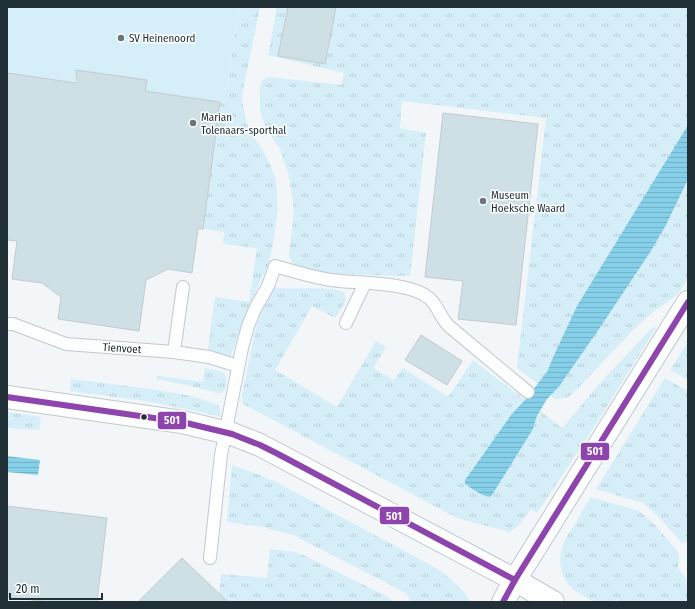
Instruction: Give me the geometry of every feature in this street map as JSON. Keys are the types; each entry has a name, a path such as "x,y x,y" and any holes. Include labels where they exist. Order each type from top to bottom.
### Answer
{"street":[{"path":"503,602 515,580 688,302"},
{"path":"7,397 165,419 203,426 232,434 278,454 515,580 553,602"}],"lane":[{"path":"210,558 221,455 238,366 248,326 255,309 268,286 275,266 318,278 346,282 390,285 411,289 428,297 434,303 450,327 528,392"},
{"path":"346,323 365,283"},
{"path":"174,352 183,286"},
{"name":"Tienvoet","path":"7,324 13,324 66,344 174,352 209,357 238,366"}],"green space":[{"name":"SV Heinenoord","path":"7,7 239,7 225,102 145,91 146,80 76,70 74,82 7,73"},
{"path":"239,7 260,7 243,90 242,102 248,128 266,156 273,172 276,181 278,209 269,262 245,315 233,350 227,358 207,355 215,297 249,302 257,248 223,244 224,232 203,229 220,102 225,102"},
{"path":"277,7 688,7 688,125 577,306 547,372 538,384 517,368 546,118 402,101 400,128 426,133 410,276 325,273 304,268 292,263 289,256 294,211 289,176 280,149 264,123 260,110 260,86 262,81 268,77 341,85 344,73 268,55"},
{"path":"688,179 688,279 674,297 652,313 632,331 571,395 566,398 552,398 552,394 599,329 651,251 666,225"},
{"path":"275,287 319,288 344,292 346,299 335,318 312,306 275,370 337,407 376,341 386,347 373,368 394,380 403,368 448,397 473,360 525,400 511,415 465,480 465,484 486,496 533,429 540,411 563,427 600,383 653,327 656,328 584,443 537,513 531,509 520,524 509,533 504,530 455,517 245,405 242,402 242,395 255,332 261,313"},
{"path":"688,342 688,380 670,370"},
{"path":"205,368 223,372 225,374 226,385 223,392 217,393 156,379 157,376 203,382"},
{"path":"665,378 688,391 688,541 682,543 655,513 643,503 596,489"},
{"path":"71,379 151,389 191,396 218,405 221,417 145,401 70,391"},
{"path":"7,412 41,417 39,430 7,428"},
{"path":"232,465 278,483 436,568 460,588 470,602 412,602 406,594 391,585 293,535 263,527 227,522"},
{"path":"591,497 639,511 656,526 678,552 678,568 688,580 688,602 621,602 617,600 598,603 579,593 568,584 564,578 560,564 560,556 564,542"},
{"path":"270,549 295,552 305,556 388,597 394,602 213,602 219,597 221,574 267,578"}],"water":[{"path":"688,125 688,179 666,225 651,251 599,329 560,385 547,399 537,416 533,429 492,495 490,497 477,492 465,484 465,480 511,415 547,372 577,306"},
{"path":"7,456 40,460 38,475 7,472"}],"building":[{"path":"288,7 336,7 325,64 278,56"},
{"path":"76,70 147,80 145,91 220,102 203,229 198,229 192,273 168,269 146,280 139,331 58,319 61,297 42,283 12,279 17,241 7,240 7,73 76,83"},
{"path":"443,113 538,124 516,325 458,319 463,281 425,277"},
{"path":"421,335 462,361 447,385 405,360"},
{"path":"7,506 107,518 97,602 49,602 7,597"},
{"path":"182,558 228,602 138,602"}],"transit line":[{"name":"501","path":"503,602 515,580 688,302"},
{"name":"501","path":"7,397 182,422 232,434 278,454 515,580"}],"place":[{"name":"SV Heinenoord","path":"121,38"},
{"name":"Marian Tolenaars-sporthal","path":"193,123"},
{"name":"Museum Hoeksche Waard","path":"483,201"}]}
